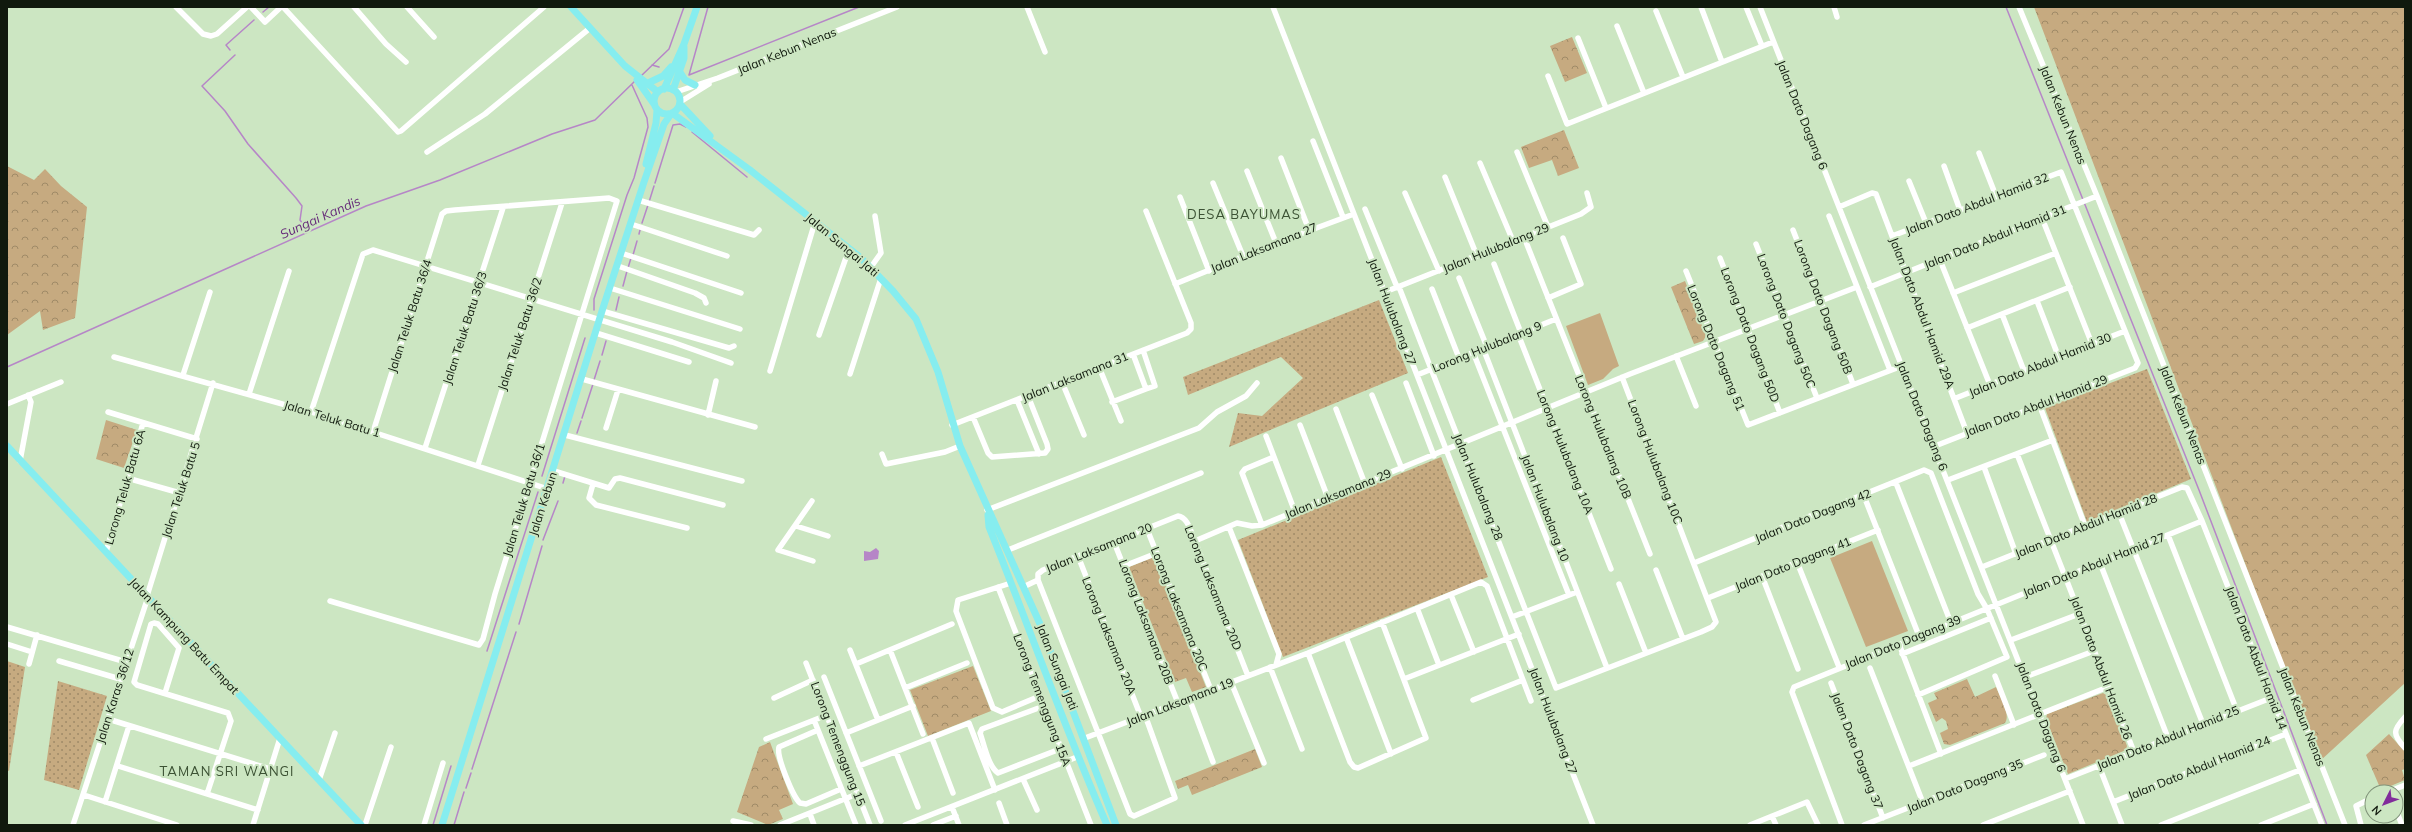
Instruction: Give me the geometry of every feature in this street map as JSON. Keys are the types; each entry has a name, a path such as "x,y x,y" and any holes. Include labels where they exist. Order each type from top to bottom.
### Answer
{"main road":[{"path":"571,7 626,66 646,84 661,90 674,91"},
{"path":"655,107 654,97 661,90 679,55 697,7"},
{"path":"684,44 680,72 674,91 680,103 722,149"},
{"path":"646,84 663,76 679,55"},
{"path":"626,66 655,107 666,114 671,114 680,103"},
{"path":"680,72 685,80 695,85"},
{"name":"Jalan Kebun","path":"644,182 656,123 655,107"},
{"name":"Jalan Kebun","path":"442,825 554,471 600,321 602,310 618,266 638,200 664,124 671,114"},
{"name":"Jalan Sungai Jati","path":"671,114 722,149 871,267 908,309 922,332 938,372 952,426 987,511 1008,550 1051,652 1116,825"},
{"name":"Jalan Kampung Batu Empat","path":"7,446 361,825"},
{"name":"Jalan Sungai Jati","path":"987,511 989,527 1038,656 1077,757 1107,825"},
{"path":"1038,656 1052,682 1056,683 1058,679 1051,652"},
{"path":"1071,740 1066,717 1068,714 1072,715 1084,737"}],"street":[{"path":"176,7 203,34 211,36 217,34 247,7"},
{"path":"251,7 265,22 282,7 398,132 544,7"},
{"path":"354,7 386,44 406,62"},
{"path":"407,7 434,37"},
{"name":"Jalan Kebun Nenas","path":"674,91 718,78 897,7"},
{"path":"1027,7 1045,52"},
{"name":"Jalan Hulubalang 27","path":"1273,7 1594,825"},
{"path":"1701,7 1722,62"},
{"path":"1746,7 1762,46"},
{"name":"Jalan Dato Dagang 6","path":"1760,7 1870,287 1935,446 2083,825"},
{"path":"1834,7 1838,17"},
{"name":"Jalan Kebun Nenas","path":"2019,7 2097,196 2345,825"},
{"path":"1656,11 1683,77"},
{"path":"1617,26 1644,93"},
{"path":"427,152 485,114 590,28"},
{"path":"1578,38 1606,108"},
{"path":"1548,76 1567,124 1773,42"},
{"path":"680,103 718,78"},
{"path":"1312,141 1343,217"},
{"path":"1517,152 1548,227"},
{"path":"1979,153 1996,196"},
{"path":"1281,158 1309,230"},
{"path":"1480,163 1513,241"},
{"path":"1944,166 1960,210"},
{"path":"1247,171 1276,242"},
{"name":"Jalan Dato Abdul Hamid 32","path":"1892,236 2061,172 2075,205"},
{"path":"1444,177 1477,256"},
{"path":"1909,181 1926,224"},
{"path":"1213,183 1242,256"},
{"path":"1405,193 1439,270"},
{"name":"Jalan Hulubalang 29","path":"1384,292 1590,210 1591,204 1587,193"},
{"name":"Jalan Dato Abdul Hamid 29A","path":"1839,207 1872,194 1876,194 1956,398 1967,433"},
{"name":"Jalan Dato Abdul Hamid 31","path":"1870,287 2097,196"},
{"path":"1180,197 1208,271"},
{"name":"Jalan Teluk Batu 36/1","path":"330,601 479,645 483,639 617,201 609,198 562,203"},
{"path":"638,200 754,235 758,230"},
{"path":"503,208 562,203"},
{"name":"Jalan Teluk Batu 36/2","path":"478,464 562,203"},
{"path":"2075,205 2125,332"},
{"name":"Jalan Teluk Batu 36/4","path":"373,432 442,214 446,211 455,210 503,208"},
{"name":"Jalan Teluk Batu 36/3","path":"425,448 480,283 503,208"},
{"name":"Jalan Hulubalang 28","path":"1366,209 1431,369 1556,688 1607,668"},
{"path":"1146,211 1174,284"},
{"name":"Jalan Laksamana 27","path":"1174,284 1276,242 1354,214"},
{"path":"871,267 881,253 875,216"},
{"path":"1829,216 1890,370"},
{"path":"2042,218 2092,344"},
{"path":"770,371 815,222"},
{"path":"631,224 727,256"},
{"name":"Lorong Dato Dagang 50B","path":"1793,230 1853,384"},
{"name":"Lorong Hulubalang 10B","path":"1524,237 1650,554"},
{"path":"1548,298 1581,284 1562,238"},
{"name":"Lorong Dato Dagang 50C","path":"1756,244 1817,398"},
{"path":"819,335 849,249"},
{"path":"311,412 363,254 373,250 531,300 672,342 731,363"},
{"path":"621,253 741,293"},
{"path":"1953,294 2056,254"},
{"name":"Lorong Dato Dagang 50D","path":"1720,258 1780,412"},
{"path":"1940,260 1990,385"},
{"name":"Lorong Hulubalang 10A","path":"1494,264 1547,407 1611,570"},
{"path":"618,266 695,293 704,298 706,303"},
{"path":"249,394 288,271"},
{"name":"Lorong Dato Dagang 51","path":"1686,271 1748,425 1780,412"},
{"path":"850,374 881,278"},
{"name":"Jalan Hulubalang 10","path":"1460,278 1512,421 1607,668"},
{"name":"Jalan Laksamana 31","path":"952,426 1187,333 1191,329 1191,323 1174,284"},
{"name":"Jalan Laksamana 29","path":"1195,541 1241,522 1252,526 1262,525 1434,456 1512,421 1622,377 1857,287"},
{"path":"1967,328 2070,287"},
{"path":"610,288 740,329"},
{"path":"1432,289 1459,358"},
{"path":"183,375 210,292"},
{"path":"2037,301 2059,358"},
{"path":"602,310 690,338 729,348 734,346"},
{"path":"2002,314 2024,372"},
{"name":"Lorong Hulubalang 9","path":"1417,375 1556,319"},
{"name":"Jalan Dato Abdul Hamid 30","path":"1956,398 2125,332"},
{"name":"Jalan Dato Abdul Hamid 29","path":"1935,446 2137,366 2125,332"},
{"path":"596,333 689,362"},
{"path":"1112,402 1155,386 1143,350"},
{"name":"Jalan Hulubalang 10","path":"1473,352 1569,595"},
{"path":"1133,354 1146,389"},
{"path":"1676,356 1696,406"},
{"name":"Jalan Teluk Batu 1","path":"114,357 213,383 311,412 478,464 548,489"},
{"path":"1780,412 1902,366"},
{"path":"1099,367 1121,421"},
{"name":"Lorong Hulubalang 10C","path":"1622,377 1716,622 1714,625 1683,639"},
{"path":"582,379 755,427"},
{"path":"708,415 716,381"},
{"path":"7,404 61,382"},
{"path":"1062,382 1084,435"},
{"name":"Jalan Teluk Batu 5","path":"148,597 213,383"},
{"path":"987,511 1199,428 1217,412 1246,396 1257,383"},
{"path":"1406,383 1434,456"},
{"path":"606,428 618,390"},
{"path":"20,461 31,402 28,395"},
{"path":"973,417 988,454 997,457 1045,453 1048,449 1047,444 1028,396"},
{"path":"1372,396 1402,469"},
{"path":"1017,400 1039,454"},
{"path":"2039,404 2085,526"},
{"path":"1336,409 1365,484"},
{"path":"108,412 197,439"},
{"name":"Lorong Teluk Batu 6A","path":"106,552 143,423"},
{"path":"1300,425 1328,498"},
{"path":"565,435 742,481"},
{"path":"1266,436 1295,512"},
{"path":"1948,480 2053,440"},
{"path":"882,454 886,464 945,452 960,446"},
{"name":"Jalan Dato Abdul Hamid 26","path":"2017,454 2134,752"},
{"path":"1262,525 1242,473 1245,468 1274,457"},
{"path":"1984,467 2016,554"},
{"name":"Jalan Dato Dagang 42","path":"1694,564 1896,483 1924,470 1931,473 1978,594 1987,609"},
{"path":"554,471 609,488 615,479 620,478 723,505"},
{"path":"1008,550 1201,473"},
{"path":"127,478 180,493"},
{"path":"1896,483 1951,623"},
{"path":"593,484 589,498 596,505 687,528"},
{"name":"Jalan Dato Abdul Hamid 28","path":"1982,567 2182,487 2187,488 2189,492"},
{"name":"Jalan Dato Abdul Hamid 14","path":"2189,492 2202,521 2322,825"},
{"path":"1864,496 1919,636"},
{"path":"812,501 796,526 786,536 778,550 813,561"},
{"path":"2119,513 2203,724"},
{"name":"Lorong Laksamana 20D","path":"1167,521 1182,516 1186,520 1248,676"},
{"name":"Jalan Laksamana 20","path":"1024,588 1038,580 1038,574 1043,570 1167,521"},
{"name":"Jalan Dato Abdul Hamid 27","path":"1987,609 2202,521"},
{"path":"796,526 828,536"},
{"path":"1230,527 1279,654 1273,666 1302,749"},
{"name":"Lorong Laksamana 20C","path":"1147,529 1211,690"},
{"name":"Jalan Dato Dagang 41","path":"1708,598 1878,530"},
{"path":"2168,535 2237,711"},
{"name":"Lorong Laksamana 20B","path":"1114,542 1178,703"},
{"path":"1124,566 1157,553"},
{"name":"Lorong Laksaman 20A","path":"1078,556 1175,798 1134,816 1130,814 1098,733"},
{"path":"1797,562 1839,667"},
{"path":"2100,563 2168,738"},
{"path":"1607,668 1683,639 1656,570"},
{"path":"1762,576 1798,668"},
{"path":"1038,580 1098,733"},
{"name":"Jalan Laksamana 19","path":"1084,737 1308,653 1481,582 1484,583 1507,639"},
{"path":"1011,583 958,600 956,611 993,708 996,711 1002,712 1040,696"},
{"path":"1619,584 1646,653"},
{"name":"Lorong Temenggung 15A","path":"998,587 1091,825"},
{"path":"1512,616 1577,592"},
{"path":"1451,595 1474,652"},
{"name":"Jalan Karas 36/12","path":"73,825 148,597"},
{"path":"1417,608 1439,665"},
{"path":"1918,695 2008,657 1987,609"},
{"name":"Jalan Dato Dagang 39","path":"1842,825 1792,692 1794,687 1839,667 1987,609"},
{"path":"2011,640 2080,614"},
{"path":"1902,654 1991,618"},
{"path":"1308,653 1354,767 1358,768 1424,740 1426,735 1382,622"},
{"path":"165,693 179,648 158,624 151,624 134,682 165,693 228,714 231,721 207,794"},
{"path":"856,664 952,624"},
{"path":"7,626 126,662"},
{"path":"1404,679 1519,634"},
{"path":"29,664 37,635"},
{"path":"1346,637 1391,754"},
{"path":"1507,639 1531,700"},
{"path":"7,644 32,652"},
{"path":"1899,644 1941,754"},
{"path":"850,650 878,720"},
{"path":"890,650 923,734"},
{"path":"2026,677 2094,651"},
{"path":"59,661 120,679"},
{"name":"Lorong Temenggung 15","path":"806,663 870,825"},
{"path":"905,688 967,663"},
{"path":"1870,668 1923,803"},
{"path":"1995,676 2014,725"},
{"path":"824,677 881,821"},
{"path":"774,698 813,680"},
{"path":"1473,700 1523,680"},
{"path":"1231,682 1264,763"},
{"name":"Jalan Dato Dagang 37","path":"1831,683 1883,818"},
{"path":"1909,766 2108,687"},
{"path":"1189,698 1214,762"},
{"name":"Jalan Dato Abdul Hamid 25","path":"2065,779 2271,698"},
{"path":"846,733 913,706"},
{"path":"1044,706 982,729 980,733 987,754 994,770 998,773 1060,748"},
{"path":"766,739 827,715"},
{"path":"2405,717 2396,728 2395,733 2405,748"},
{"path":"108,719 270,769"},
{"path":"814,720 840,789 846,798 856,825"},
{"path":"859,766 969,723 995,790"},
{"path":"105,802 118,766 129,726"},
{"path":"818,730 779,747 777,751 783,768 795,796 800,803 806,804 840,789"},
{"path":"319,780 335,733"},
{"name":"Jalan Dato Abdul Hamid 24","path":"2113,802 2286,734"},
{"path":"253,825 280,738"},
{"path":"932,738 953,793"},
{"path":"366,825 391,747"},
{"path":"896,752 918,807"},
{"name":"Jalan Dato Dagang 35","path":"1864,825 2044,755"},
{"path":"905,825 1077,757"},
{"path":"424,825 443,763"},
{"path":"118,766 258,810"},
{"path":"2099,766 2122,825"},
{"path":"2161,825 2300,770"},
{"path":"1023,778 1037,810"},
{"path":"1983,825 2070,791"},
{"path":"780,825 857,794"},
{"path":"84,795 177,825"},
{"path":"2362,825 2356,806 2364,802"},
{"path":"999,803 1007,825"},
{"path":"1750,825 1804,803 1809,804 1818,825"},
{"path":"2261,825 2314,804"},
{"path":"952,806 959,825"},
{"path":"810,814 814,825"},
{"path":"933,825 956,816"},
{"path":"1772,816 1776,825"},
{"path":"734,821 751,825"}],"green space":[{"path":"2034,7 2405,7 2405,683 2320,761"},
{"path":"1572,37 1587,73 1565,82 1550,46"},
{"path":"1564,130 1579,168 1558,176 1552,160 1529,168 1521,147"},
{"path":"7,166 34,180 45,169 61,186 87,207 75,318 43,330 40,311 7,335"},
{"path":"1685,281 1706,336 1703,341 1694,344 1671,287"},
{"path":"1379,300 1408,373 1229,447 1238,413 1262,416 1303,378 1281,357 1188,395 1183,377"},
{"path":"1600,313 1619,366 1613,369 1603,379 1588,385 1566,326"},
{"path":"2147,369 2191,479 2087,522 2045,408"},
{"path":"106,420 137,430 124,468 96,459"},
{"path":"1441,457 1488,577 1283,657 1238,540"},
{"path":"1872,541 1908,631 1866,647 1830,558"},
{"path":"1154,557 1206,687 1192,692 1186,678 1175,682 1129,567"},
{"path":"7,661 25,667 9,771 7,770"},
{"path":"973,666 991,711 928,736 910,690"},
{"path":"1967,679 1975,697 1996,687 2006,710 2007,715 2005,723 1950,745 1944,744 1940,733 1948,729 1946,721 1942,718 1936,722 1928,703 1937,699 1934,693"},
{"path":"58,681 107,696 79,790 44,780"},
{"path":"2103,693 2109,697 2127,746 2126,750 2068,774 2046,719 2047,714"},
{"path":"2389,734 2405,752 2405,769 2402,770 2405,780 2395,784 2378,784 2366,755"},
{"path":"770,742 793,804 779,810 783,819 768,825 737,812 759,747"},
{"path":"1255,749 1262,767 1192,795 1188,785 1178,789 1175,781"}],"shaded area":[{"path":"876,548 879,551 878,559 864,561 864,551 870,552"}],"waterway":[{"path":"263,12 269,7"},
{"name":"Sungai Kandis","path":"641,76 669,49 684,7"},
{"path":"708,7 689,75 859,7"},
{"path":"2006,7 2199,490 2327,825"},
{"path":"230,50 226,45 254,20"},
{"path":"235,55 202,86 225,111 248,144 302,206 300,220 308,231"},
{"name":"Sungai Kandis","path":"652,65 659,67"},
{"name":"Sungai Kandis","path":"7,367 366,206 440,180 552,134 595,120 635,81"},
{"path":"594,310 594,299 627,195 634,178 648,127 647,118 632,85"},
{"path":"655,183 673,125 680,124 686,127"},
{"path":"692,132 747,177"},
{"path":"649,202 654,186"},
{"path":"642,223 648,205"},
{"path":"639,234 640,230"},
{"path":"633,255 637,241"},
{"path":"628,268 631,258"},
{"path":"623,286 627,271"},
{"path":"616,310 619,297"},
{"path":"542,476 585,338"},
{"path":"602,355 606,341"},
{"path":"594,380 600,361"},
{"path":"582,418 593,384"},
{"path":"577,433 581,421"},
{"path":"563,483 565,476"},
{"path":"487,651 538,492"},
{"path":"543,540 558,501"},
{"path":"519,624 542,546"},
{"path":"472,769 516,632"},
{"path":"433,825 451,766"},
{"path":"466,788 471,773"},
{"path":"454,825 464,792"}],"district":[{"name":"DESA BAYUMAS","path":"1244,214"},
{"name":"TAMAN SRI WANGI","path":"227,771"}]}
